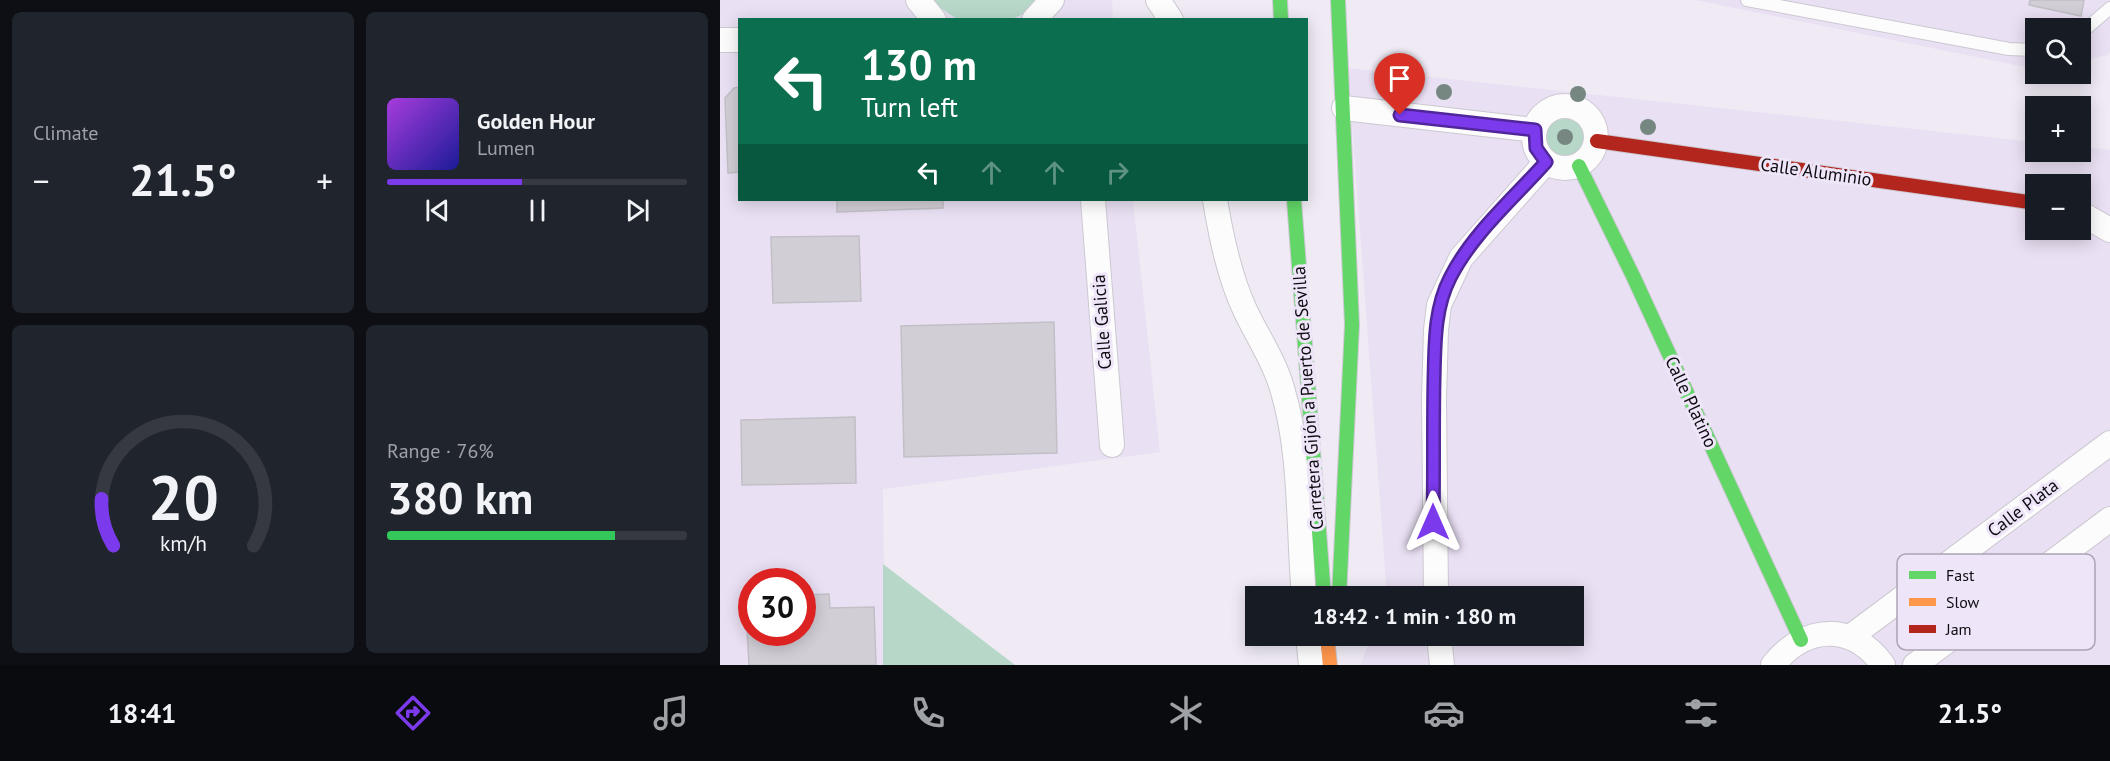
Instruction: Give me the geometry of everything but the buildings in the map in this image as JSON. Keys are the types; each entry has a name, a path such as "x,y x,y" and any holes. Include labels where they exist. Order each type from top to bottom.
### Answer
{"main road":[{"path":"1280,0 1281,18"},
{"path":"1338,0 1352,325 1340,586"},
{"name":"Calle Aluminio","path":"1597,141 2025,201"},
{"name":"Calle Platino","path":"1579,166 1633,276 1801,640"},
{"name":"Carretera Gijón a Puerto de Sevilla","path":"1294,201 1311,451 1323,586"},
{"path":"1328,646 1330,665"}],"street":[{"path":"918,0 932,18"},
{"path":"1158,0 1170,18"},
{"path":"720,40 738,40"},
{"path":"1555,107 1576,107 1592,121 1597,141 1594,151 1579,166 1562,168 1546,162 1536,148 1535,130 1539,120 1555,107"},
{"path":"1344,108 1535,130"},
{"path":"1436,586 1434,399 1436,330 1440,304 1449,279 1461,258 1546,162"},
{"name":"Calle Galicia","path":"1093,201 1112,445"},
{"path":"1215,201 1237,289 1274,367 1287,405 1304,586"},
{"path":"2091,214 2110,217"},
{"path":"2091,219 2110,230"},
{"name":"Calle Plata","path":"1961,554 2110,443"},
{"path":"1304,586 1311,451"},
{"path":"2063,554 2110,519"},
{"name":"Calle Plata","path":"1850,637 1897,602"},
{"path":"1773,665 1785,651 1801,640 1825,633 1850,637 1869,648 1883,665"},
{"path":"1309,646 1311,665"},
{"path":"1318,646 1323,665"},
{"path":"1338,646 1338,665"},
{"path":"1440,646 1442,665"},
{"path":"1915,665 1935,650"}],"lane":[{"path":"1747,0 2009,49 2025,50"},
{"path":"2091,24 2110,8"}],"shaded area":[{"path":"720,0 1112,0 1113,18 738,18 738,201 1133,201 1160,452 883,489 885,665 720,665"},
{"path":"1695,0 2110,0 2110,52 2108,55 2091,59 2091,18 2025,18 2025,67"},
{"path":"1348,68 2025,141 2025,162 2091,162 2091,147 2110,150 2110,665 1360,665 1368,646 1584,646 1584,586 1386,586"}],"green space":[{"path":"933,0 1037,0 1014,18 956,18"},
{"path":"1566,106 1579,110 1589,117 1595,127 1597,141 1571,168 1556,166 1545,160 1538,151 1535,140 1536,129 1541,119 1551,111"},
{"path":"883,564 1015,665 883,665"}],"traffic: fast":[{"path":"1280,0 1281,18"},
{"path":"1338,0 1352,325 1340,586"},
{"path":"1579,166 1633,276 1801,640"},
{"path":"1294,201 1323,586"}],"traffic: slow":[{"path":"1328,646 1330,665"}],"traffic: jam":[{"path":"1597,141 2025,201"}],"route":[{"path":"1400,115 1535,130 1536,148 1546,162 1461,258 1449,279 1440,304 1436,330 1433,522"}]}
